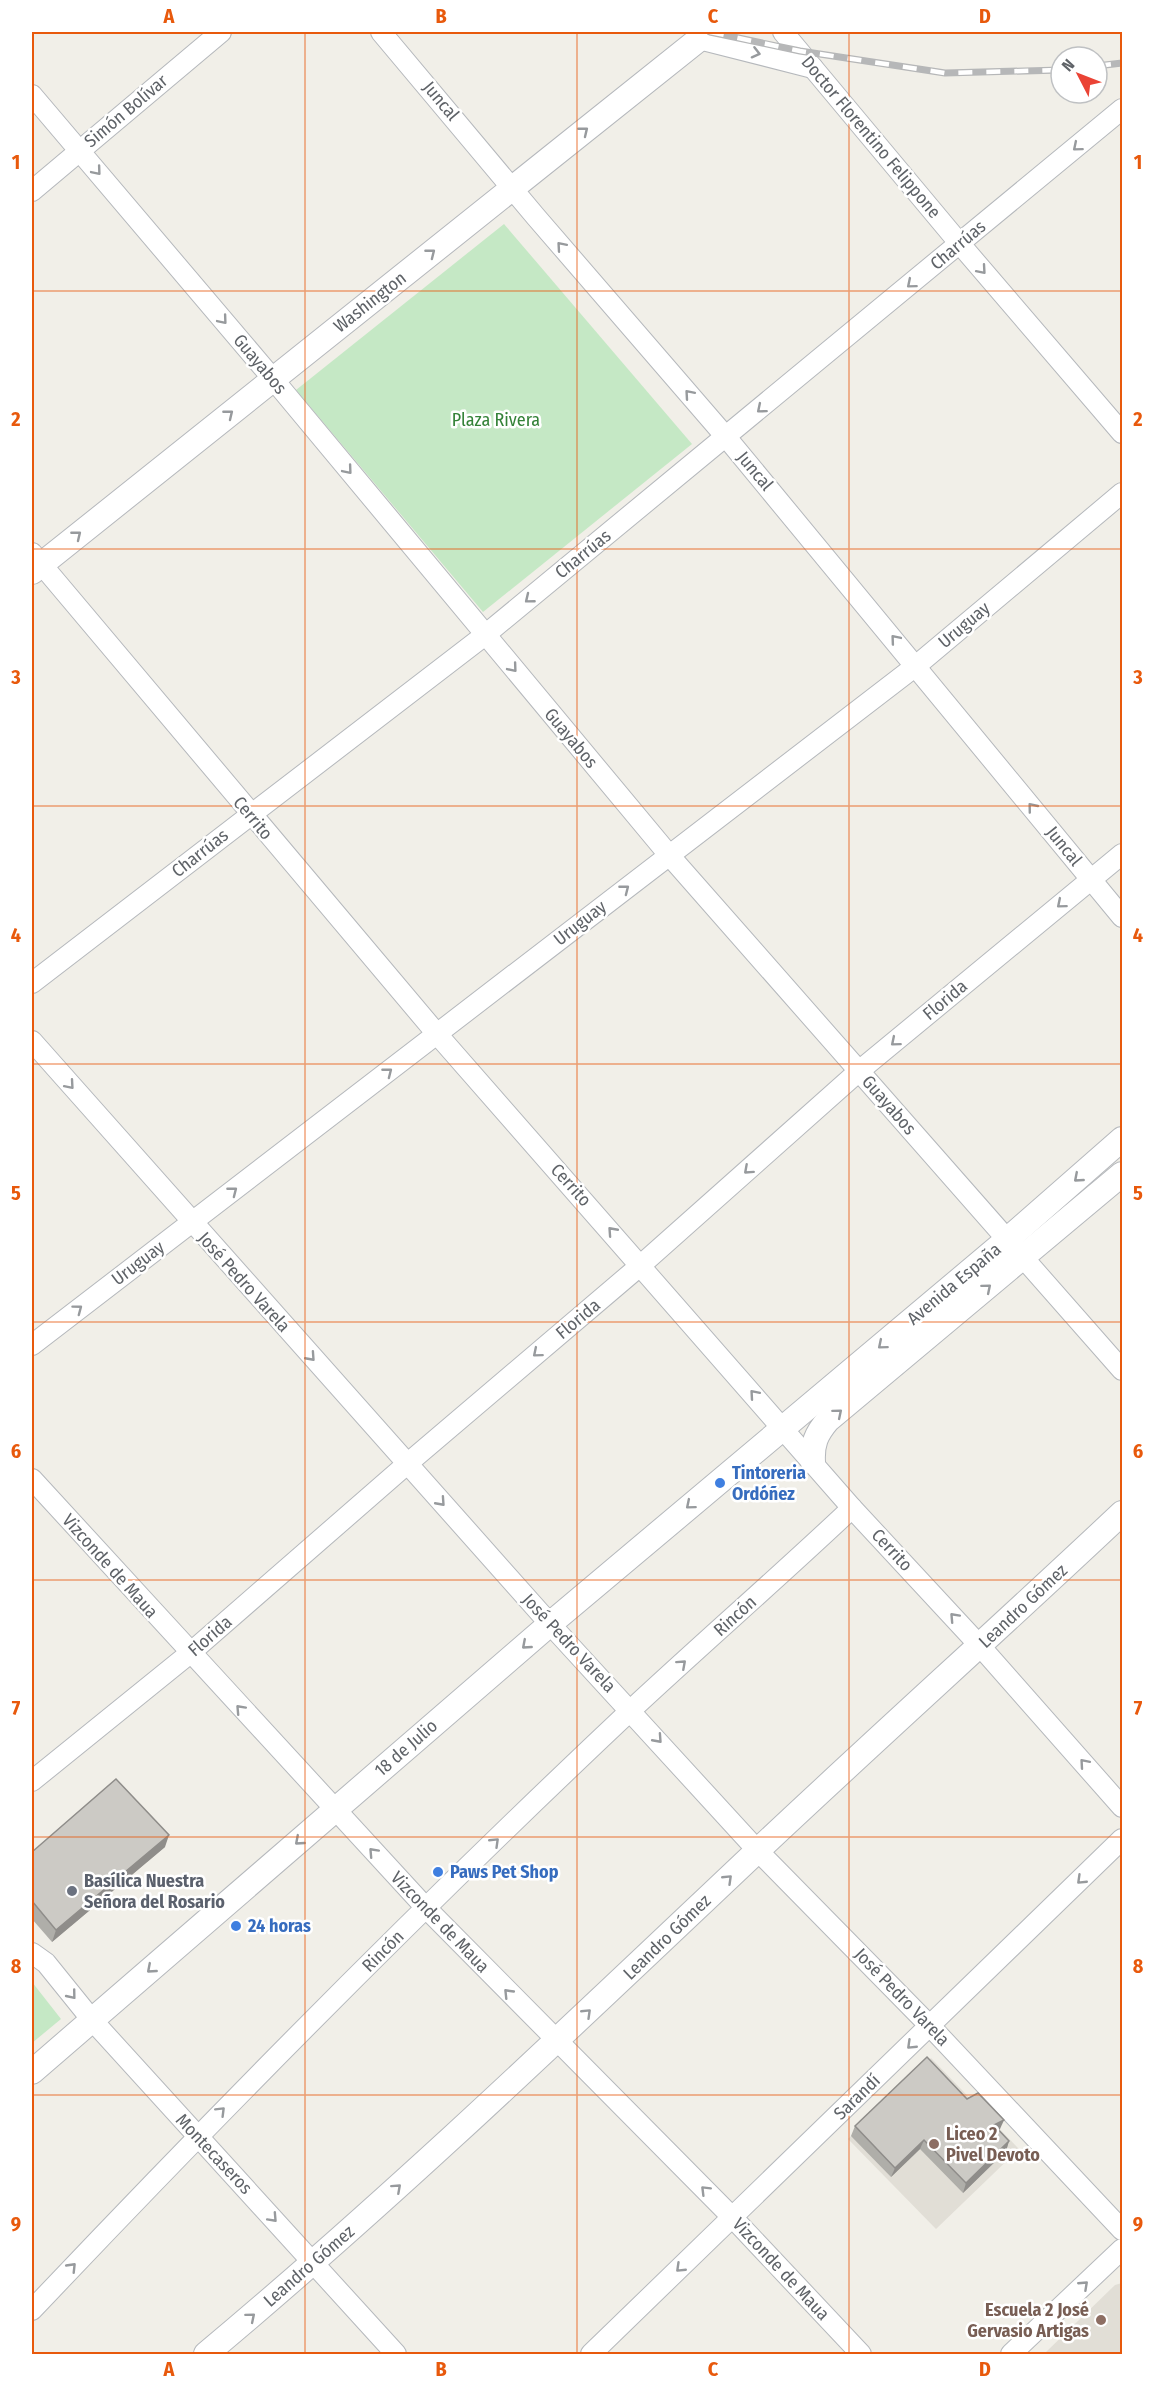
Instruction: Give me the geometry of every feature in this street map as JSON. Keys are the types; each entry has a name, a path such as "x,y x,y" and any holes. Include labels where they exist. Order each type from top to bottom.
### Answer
{"street":[{"name":"Simón Bolívar","path":"32,191 221,32"},
{"name":"Juncal","path":"381,32 917,665 1122,917"},
{"name":"Doctor Florentino Felippone","path":"783,32 1122,433"},
{"name":"Washington","path":"35,563 273,379 704,35"},
{"path":"704,35 813,68"},
{"name":"Guayabos","path":"32,95 273,379 669,855 1122,1370"},
{"name":"Charrúas","path":"32,983 485,635 1122,109"},
{"name":"Uruguay","path":"32,1345 917,665 1122,493"},
{"name":"Cerrito","path":"35,563 437,1034 852,1508 980,1646 1122,1807"},
{"name":"Florida","path":"32,1781 189,1654 407,1464 641,1265 859,1071 1122,854"},
{"name":"José Pedro Varela","path":"32,1041 550,1624 758,1851 930,2026 1122,2230"},
{"name":"Avenida España","path":"783,1427 1008,1239 1122,1139"},
{"name":"Avenida España","path":"813,1462 813,1447 817,1433 828,1420 1122,1174"},
{"name":"18 de Julio","path":"32,2072 550,1624 783,1427"},
{"name":"Vizconde de Maua","path":"32,1479 334,1811 556,2042 733,2218 861,2355"},
{"name":"Rincón","path":"32,2310 197,2136 426,1908 631,1710 852,1508"},
{"name":"Leandro Gómez","path":"206,2355 315,2263 556,2042 1122,1513"},
{"name":"Sarandí","path":"591,2355 1122,1839"},
{"name":"Montecaseros","path":"32,1953 46,1963 92,2020 315,2263 396,2355"},
{"path":"1011,2355 1122,2249"}],"shaded area":[{"name":"Liceo 2 Pivel Devoto","path":"931,2058 1019,2149 936,2229 848,2139"},
{"name":"Escuela 2 José Gervasio Artigas","path":"1122,2283 1122,2354 1044,2354 1115,2285"}],"green space":[{"name":"Plaza Rivera","path":"504,224 692,444 483,612 296,390"},
{"path":"32,1982 61,2019 32,2043"}],"building":[{"name":"Basílica Nuestra Señora del Rosario","path":"116,1779 169,1835 56,1930 32,1901 32,1852"},
{"name":"Liceo 2 Pivel Devoto","path":"927,2057 967,2099 978,2093 1004,2120 994,2125 1009,2141 966,2183 924,2140 895,2168 855,2126"}],"railway":[{"path":"710,32 800,51 945,73 1049,70"},
{"path":"1109,65 1122,63"}],"place":[{"name":"Tintoreria Ordóñez","path":"720,1483"},
{"name":"Paws Pet Shop","path":"438,1872"},
{"name":"Basílica Nuestra Señora del Rosario","path":"72,1891"},
{"name":"24 horas","path":"236,1926"},
{"name":"Liceo 2 Pivel Devoto","path":"934,2144"},
{"name":"Escuela 2 José Gervasio Artigas","path":"1101,2320"}]}
